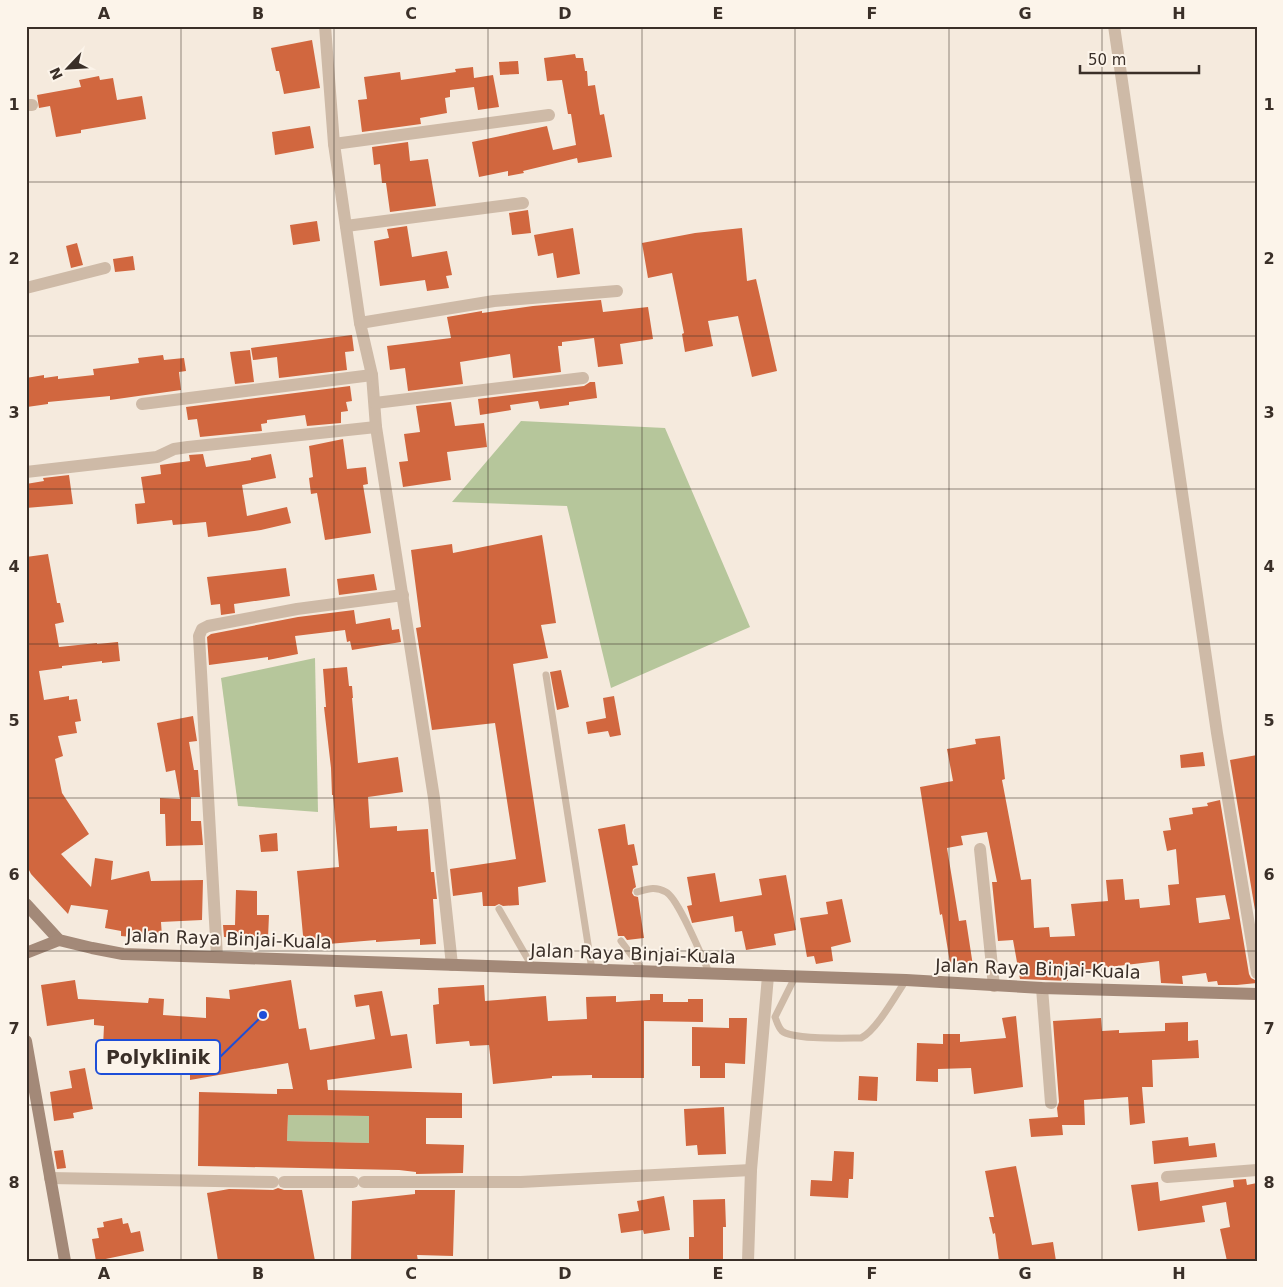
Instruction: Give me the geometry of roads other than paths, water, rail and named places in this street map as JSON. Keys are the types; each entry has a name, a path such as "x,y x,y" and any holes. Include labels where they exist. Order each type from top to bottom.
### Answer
{"main road":[{"path":"26,904 59,940 26,953"},
{"name":"Jalan Raya Binjai-Kuala","path":"59,940 123,954 906,980 1042,988 1257,994"},
{"path":"26,1041 65,1261"}],"street":[{"path":"325,26 334,144 360,323 372,375 376,427 434,798 452,965"},
{"path":"1114,26 1217,733 1257,973"},
{"path":"334,144 549,115"},
{"path":"346,226 523,203"},
{"path":"26,288 105,268"},
{"path":"360,323 494,301 617,291"},
{"path":"142,404 372,375"},
{"path":"375,403 583,378"},
{"path":"26,472 157,457 174,449 188,447 376,427"},
{"path":"217,957 199,636 202,629 208,626 297,609 402,595"},
{"path":"980,850 994,986"},
{"path":"748,1261 751,1170 768,976"},
{"path":"1042,988 1051,1103"},
{"path":"50,1178 279,1182 521,1182 751,1170"},
{"path":"1167,1177 1257,1170"}],"lane":[{"path":"546,675 592,970"},
{"path":"637,892 653,887 668,893 678,906 710,974"},
{"path":"499,910 533,968"},
{"path":"621,942 645,972"},
{"path":"795,977 775,1017 778,1024 783,1031 790,1035 823,1038 861,1038 865,1036 906,980"}],"place":[{"name":"Polyklinik","path":"263,1015"}]}
